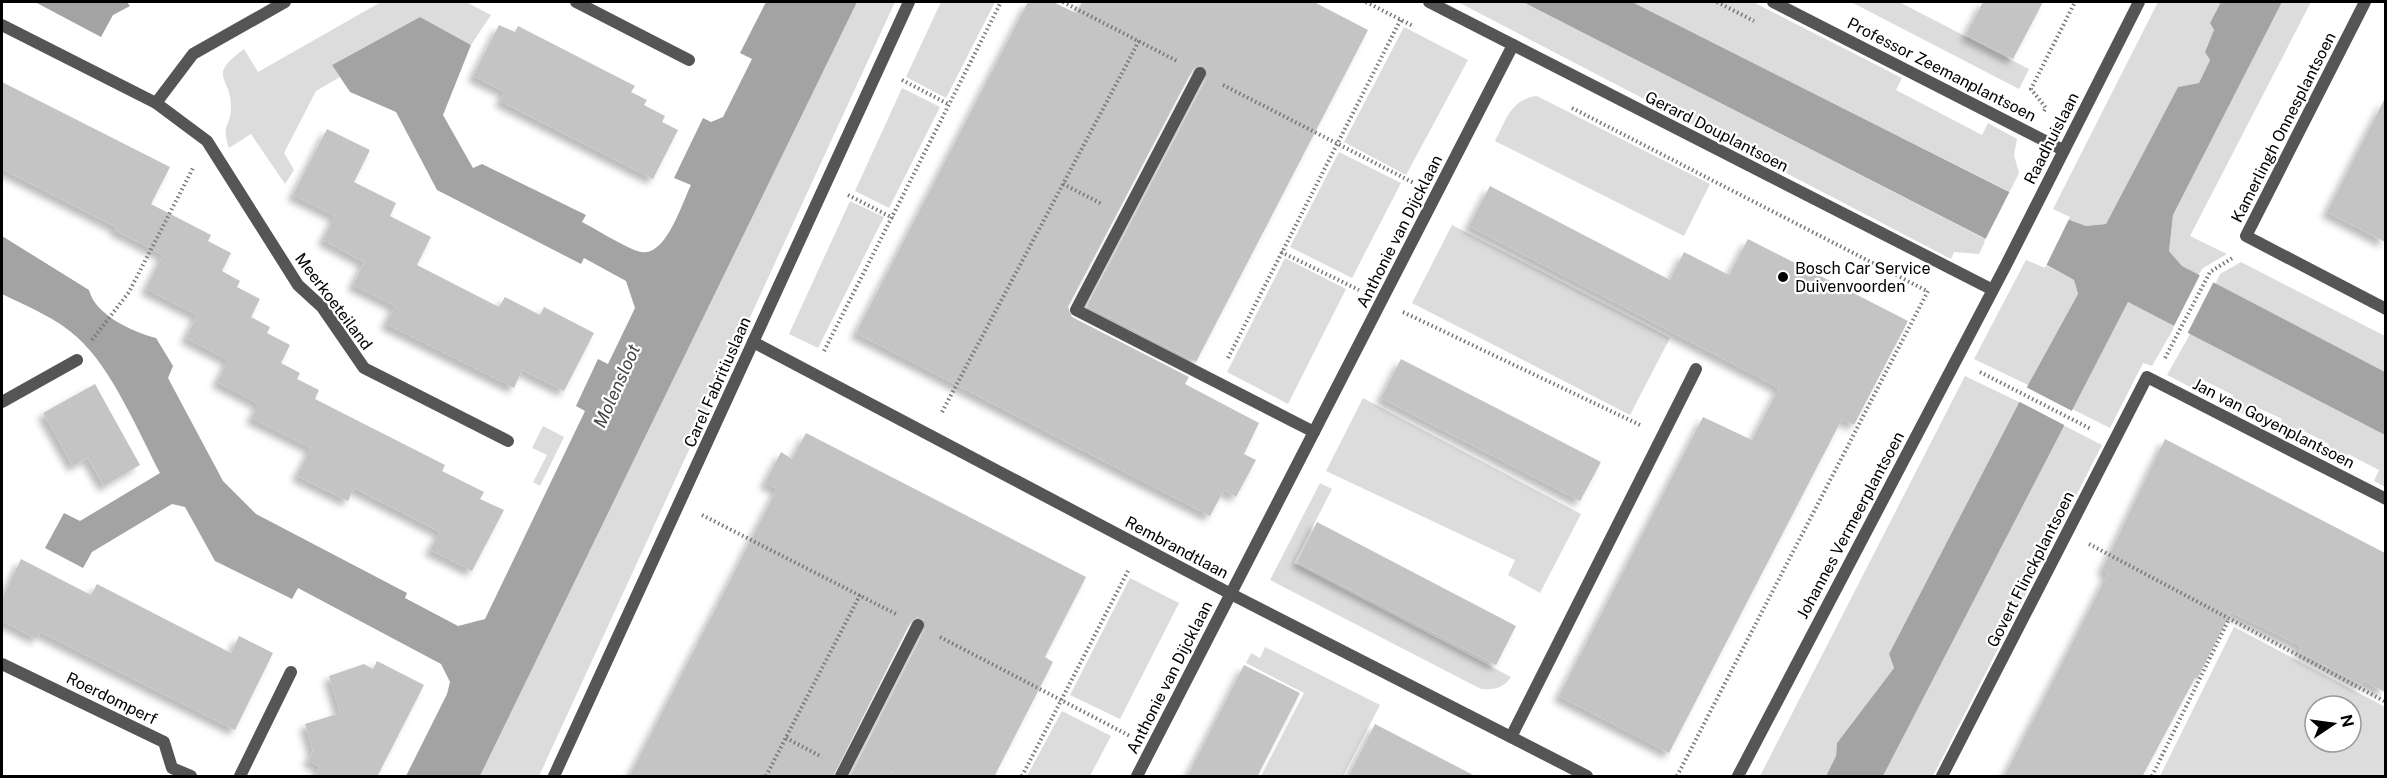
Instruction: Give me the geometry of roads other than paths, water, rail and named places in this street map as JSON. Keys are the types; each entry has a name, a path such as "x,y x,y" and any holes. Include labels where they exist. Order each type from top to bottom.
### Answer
{"street":[{"path":"156,103 193,54 285,2"},
{"path":"576,2 689,60"},
{"name":"Carel Fabritiuslaan","path":"554,777 909,2"},
{"name":"Gerard Douplantsoen","path":"1429,2 1991,289"},
{"name":"Professor Zeemanplantsoen","path":"1773,2 1795,6 2063,150"},
{"name":"Raadhuislaan","path":"1991,289 2006,265 2139,2"},
{"name":"Kamerlingh Onnesplantsoen","path":"2365,2 2246,236 2385,309"},
{"name":"Meerkoeteiland","path":"2,25 156,103 207,141 298,285 322,307 364,368 508,441"},
{"name":"Anthonie van Dijcklaan","path":"1137,777 1513,45"},
{"path":"1200,73 1076,310 1314,432"},
{"name":"Johannes Vermeerplantsoen","path":"1738,777 1991,289"},
{"name":"Rembrandtlaan","path":"753,342 1231,594 1587,777"},
{"path":"2,402 77,360"},
{"path":"1511,737 1696,369"},
{"name":"Jan van Goyenplantsoen","path":"2147,377 2385,499"},
{"name":"Govert Flinckplantsoen","path":"1942,777 2147,377"},
{"path":"843,773 918,625"},
{"name":"Roerdomperf","path":"2,664 164,742 172,768 191,777"},
{"path":"240,777 291,672"}],"water":[{"path":"35,2 127,2 130,6 113,15 101,37"},
{"name":"Molensloot","path":"766,2 857,2 480,776 406,776 447,694 450,682 441,664 298,588 292,599 215,561 185,507 172,504 92,552 83,568 45,548 64,513 80,521 160,473 124,401 90,351 61,325 2,294 2,236 89,290 99,307 116,321 156,338 173,366 168,378 223,481 256,514 407,593 405,598 458,626 485,619 585,411 576,406 598,359 608,364 635,308 626,281 584,258 581,264 437,190 396,112 350,92 332,65 420,17 471,45 443,115 473,168 482,164 586,215 582,222 620,243 641,252 650,251 658,246 672,227 691,185 674,178 703,118 711,122 723,117 752,59 740,53"},
{"path":"1523,2 1632,2 2051,213 2086,226 2106,224 2178,87 2199,83 2210,60 2205,52 2214,30 2210,23 2221,2 2282,2 2173,215 2169,251 2182,266 2385,372 2385,435 2128,302 1883,776 1826,776 1836,756 1837,743 1894,668 1889,654 2028,385 2078,294 2074,280 2045,264 1984,238"}],"place":[{"name":"Bosch Car Service Duivenvoorden","path":"1783,277"}]}
